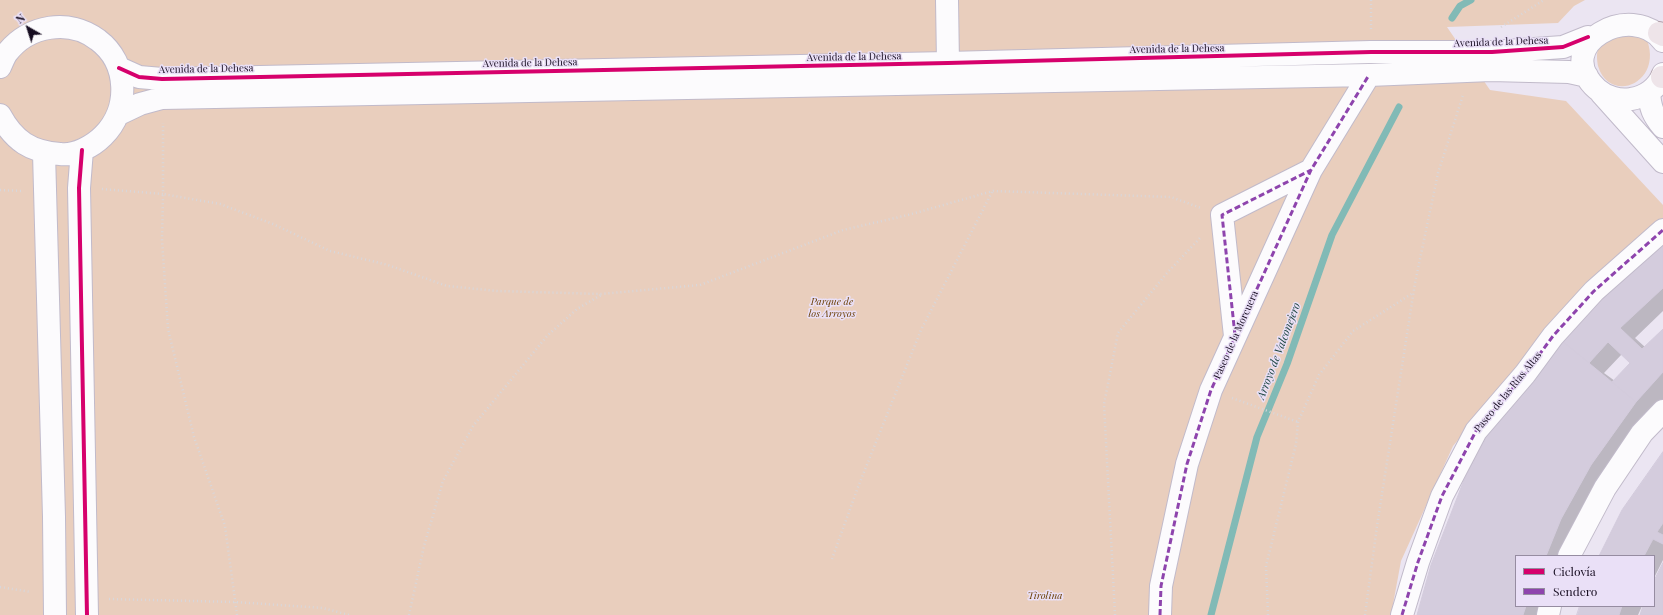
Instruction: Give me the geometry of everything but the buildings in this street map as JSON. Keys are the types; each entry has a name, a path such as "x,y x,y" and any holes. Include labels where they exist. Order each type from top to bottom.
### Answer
{"street":[{"path":"946,0 948,63"},
{"name":"Avenida de la Dehesa","path":"119,68 139,77 162,78 948,63 1372,52 1492,52 1563,47 1588,37 1597,26 1609,19 1623,16 1637,18 1649,24 1662,36"},
{"path":"0,67 6,54 18,41 33,32 50,27 67,27 84,32 99,40 111,53 119,68 123,83 123,99 119,114 110,130 98,142 82,150 63,154 44,153 26,146 11,133 0,116"},
{"path":"1588,37 1584,46 1583,57 1594,84 1663,162"},
{"path":"119,114 140,104 162,98 1369,75 1491,70 1569,72 1594,84 1612,98 1625,100 1637,98 1659,80"},
{"name":"Paseo de la Morcuera","path":"1160,615 1161,586 1187,464 1211,390 1311,170 1369,75"},
{"path":"1659,80 1650,107 1657,120 1663,127"},
{"path":"82,150 79,188 87,608"},
{"path":"44,153 55,615"},
{"path":"1236,336 1222,215 1311,170"},
{"name":"Paseo de las Rías Altas","path":"1402,615 1418,562 1442,496 1476,432 1525,374 1554,336 1594,290 1663,230"},
{"path":"1570,555 1605,488 1642,433 1663,411"}],"path":[{"path":"1492,52 1502,26 1544,0"},
{"path":"1365,615 1377,526 1413,293 1438,173 1464,93"},
{"path":"162,98 162,240 168,329 194,437 225,526 237,615"},
{"path":"0,190 27,191 45,188"},
{"path":"79,188 163,194 220,204 273,224 330,251 388,265 446,286 496,291 601,294 700,285 843,230 908,215 993,191 1171,197 1222,215 1167,273 1118,333 1104,404 1115,615"},
{"path":"832,559 858,487 921,330 993,191"},
{"path":"1268,615 1266,566 1296,444 1298,422 1319,375 1353,331 1413,293"},
{"path":"409,615 424,546 443,481 473,426 547,336 577,309 601,294"},
{"path":"1211,390 1298,422"},
{"path":"87,608 111,599 235,602 323,608 349,615"}],"green space":[{"name":"Parque de los Arroyos","path":"0,0 1585,0 1574,6 1558,23 1447,27 1490,90 1566,101 1663,205 1663,220 1545,335 1453,446 1401,561 1391,615 0,615"},
{"path":"1620,30 1647,40 1650,55 1648,68 1642,77 1633,84 1623,86 1613,84 1604,78 1598,66 1597,59 1597,52 1601,45"}],"waterway":[{"name":"Arroyo de Valconejero","path":"1452,18 1460,6 1471,0"},
{"name":"Arroyo de Valconejero","path":"1211,615 1257,437 1287,364 1332,235 1399,107"}],"marked path":[{"path":"1160,615 1161,586 1187,464 1211,390 1311,170 1369,75"},
{"path":"1235,335 1222,215 1311,170"},
{"path":"1402,615 1418,562 1442,496 1476,431 1525,374 1553,336 1594,291 1663,230"}],"cycle path":[{"path":"119,68 139,77 162,79 948,63 1371,52 1492,52 1563,47 1588,37"},
{"path":"82,150 79,188 87,615"}],"park label":[{"name":"Tirolina","path":"1045,596"}]}
